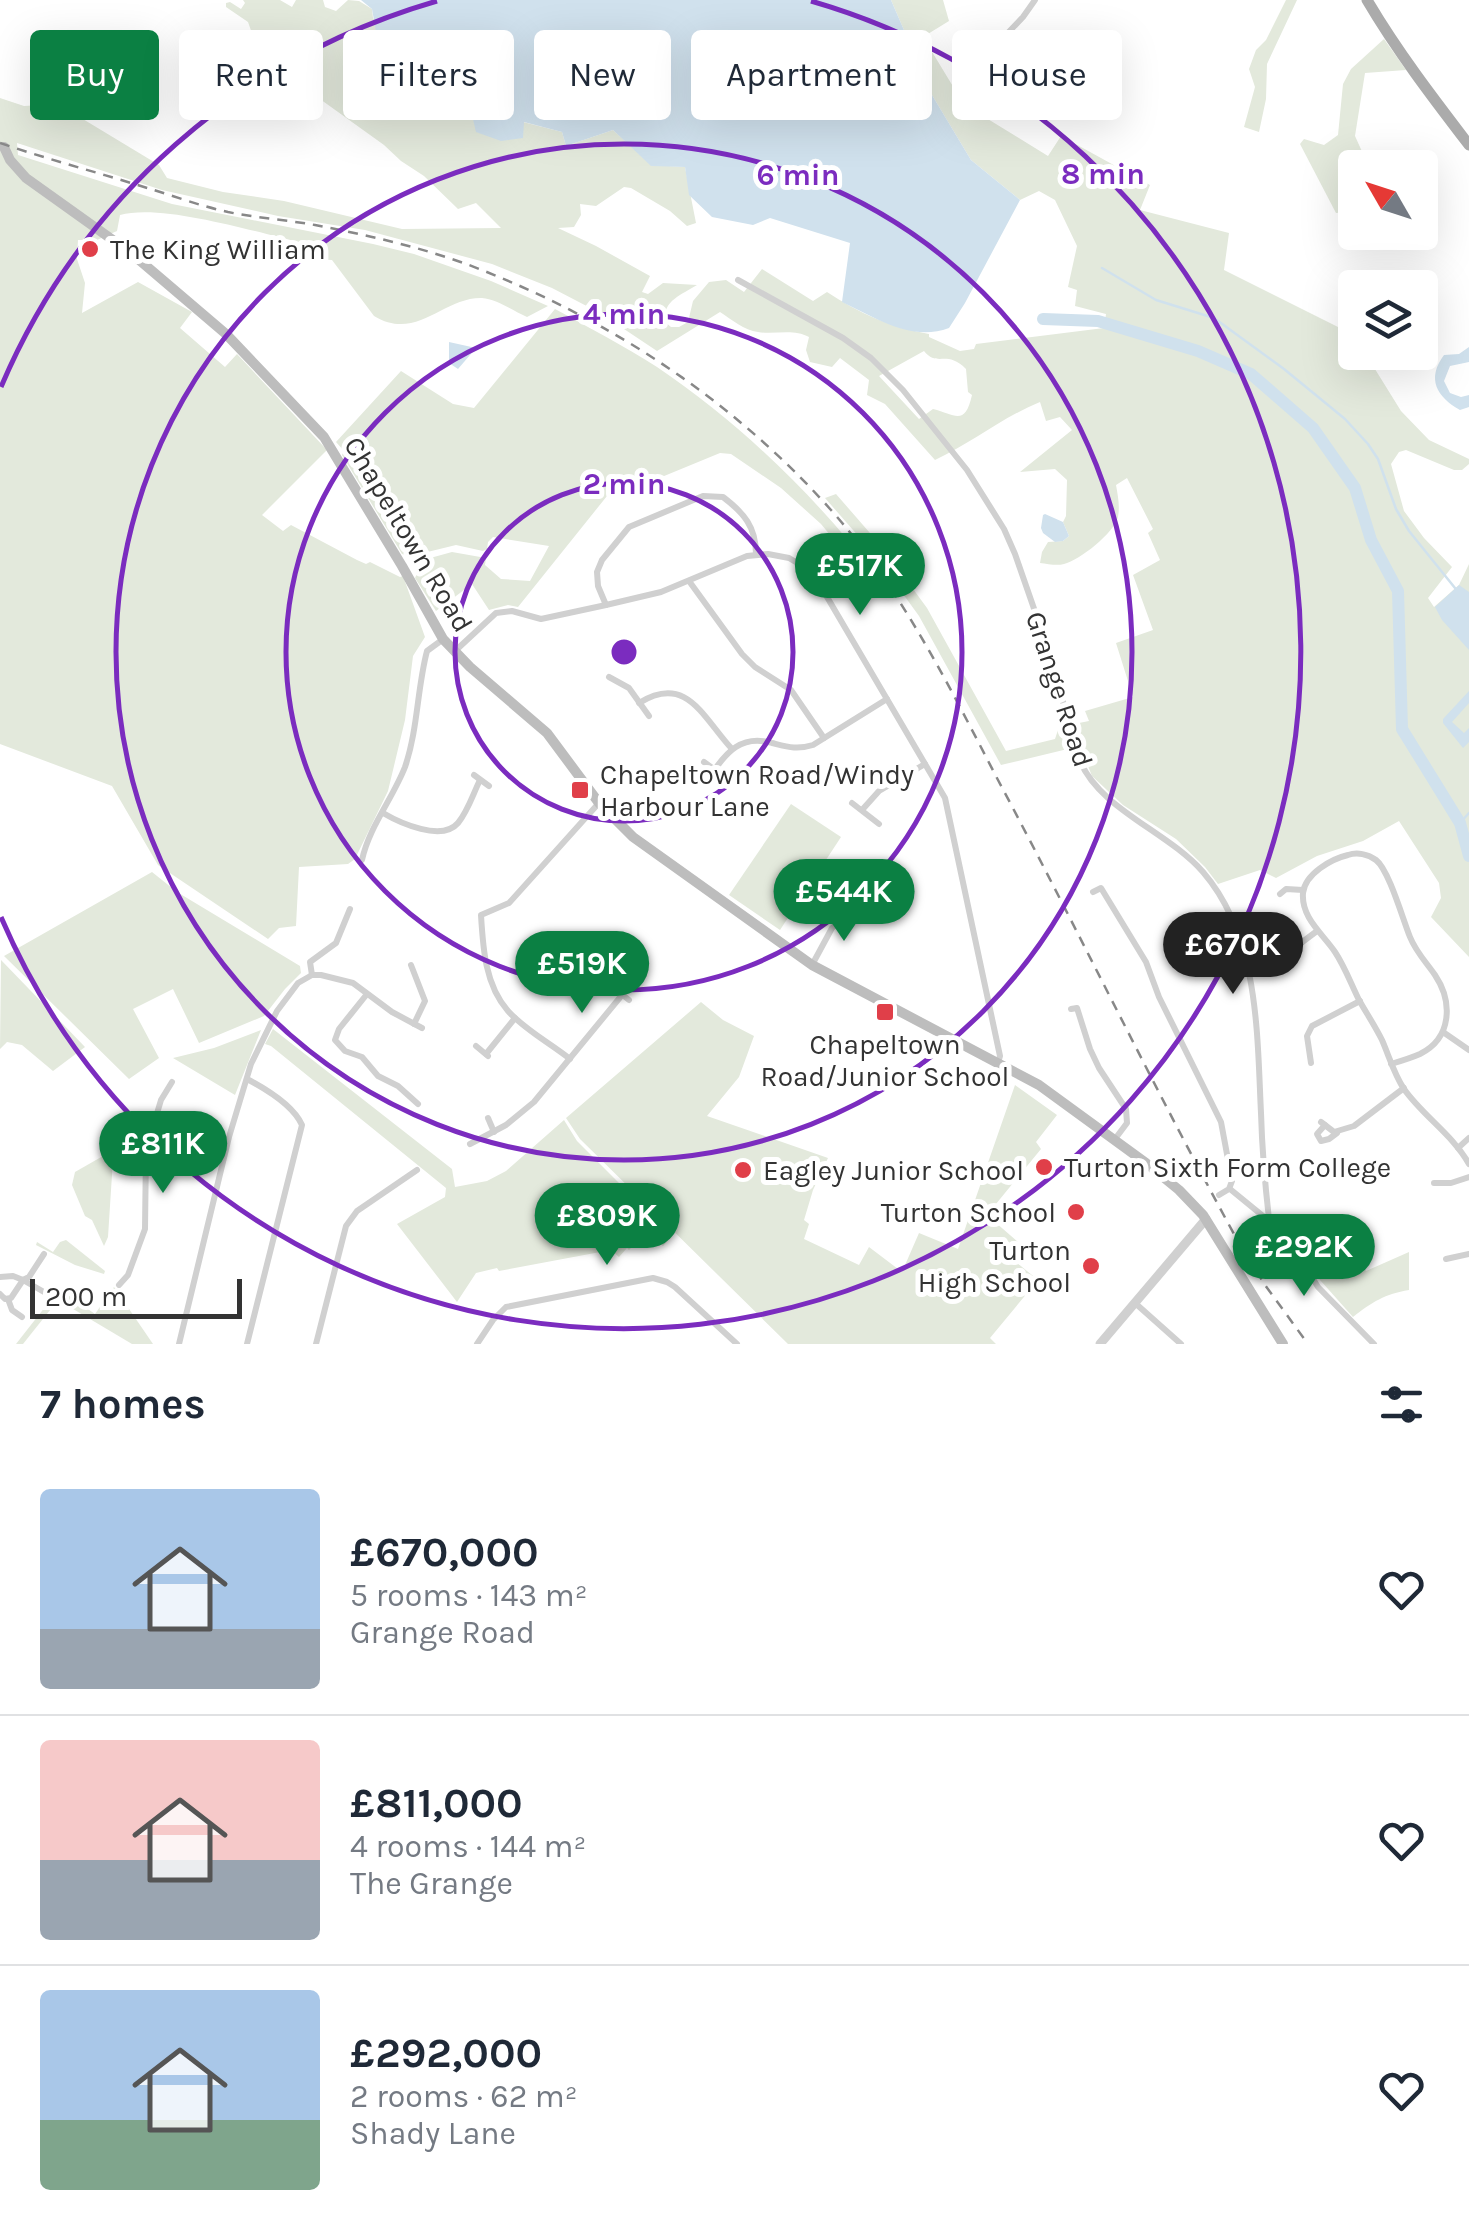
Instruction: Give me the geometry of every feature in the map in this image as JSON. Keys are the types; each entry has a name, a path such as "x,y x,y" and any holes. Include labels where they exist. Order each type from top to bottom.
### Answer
{"main road":[{"path":"1367,0 1423,86 1469,145"},
{"name":"Chapeltown Road","path":"2,140 10,160 26,178 130,254 226,334 324,437 454,652 548,733 599,803 632,837 812,965 1053,1094 1115,1139 1179,1190 1203,1216 1283,1344"}],"street":[{"path":"1011,30 1035,0"},
{"name":"Grange Road","path":"738,280 844,338 871,358 903,390 953,452 988,502 1015,554 1044,634 1086,777 1102,795 1187,856 1225,905 1240,937 1254,1009 1269,1219"},
{"path":"606,605 596,572 628,527 703,496 723,497 747,519 756,538 756,554"},
{"path":"454,652 491,616 502,612 541,619 606,605 660,592 756,554 789,558 810,573 942,790 1000,1056 998,1063"},
{"path":"689,581 742,654 755,668 791,690 824,738"},
{"path":"362,860 411,746 426,655 444,639"},
{"path":"609,677 628,688 649,716"},
{"path":"640,702 664,692 687,697 732,749"},
{"path":"704,762 713,772 732,749 747,742 804,748 887,700"},
{"path":"862,810 879,791 925,764"},
{"path":"383,813 408,825 437,831 451,829 460,820 477,778 489,786"},
{"path":"570,1059 514,1018 496,994 486,965 482,915 509,903 599,803"},
{"path":"852,803 879,824"},
{"path":"1392,1064 1422,1054 1443,1032 1448,1014 1446,998 1434,973 1414,947 1383,867 1366,854 1351,854 1311,877 1303,890 1306,910 1336,953 1404,1088 1469,1164"},
{"path":"1093,892 1101,888 1146,962 1159,998 1221,1122 1232,1174 1229,1189 1219,1195"},
{"path":"1281,889 1303,890"},
{"path":"812,965 835,925 860,907"},
{"path":"312,975 310,962 336,943 350,909"},
{"path":"1300,944 1317,931"},
{"path":"404,977 413,969 425,1002 414,1024"},
{"path":"179,1344 229,1137 251,1064 277,1011 298,983 312,975 325,975 352,984 422,1028"},
{"path":"470,1144 494,1132 534,1102 626,997 614,988"},
{"path":"367,994 339,1029 336,1040 344,1051 362,1057 378,1076 413,1094 418,1104"},
{"path":"1311,1065 1306,1041 1312,1026 1360,1001"},
{"path":"1071,1010 1077,1008 1095,1059 1126,1109 1127,1123 1115,1139"},
{"path":"476,1046 487,1055 514,1018"},
{"path":"1443,1032 1469,1050"},
{"path":"247,1078 265,1088 302,1125 247,1344"},
{"path":"119,1284 128,1276 146,1229 146,1150 161,1100 172,1082"},
{"path":"1338,1132 1323,1124 1317,1134 1322,1141 1354,1126 1404,1088"},
{"path":"488,1118 494,1132"},
{"path":"1458,1148 1469,1138"},
{"path":"316,1344 346,1226 357,1211 417,1170"},
{"path":"1439,1180 1451,1183 1469,1177"},
{"path":"1229,1189 1269,1219 1292,1243 1318,1288 1374,1344"},
{"path":"1248,1204 1266,1196"},
{"path":"1100,1344 1203,1216"},
{"path":"8,1299 29,1278 44,1254"},
{"path":"1444,1259 1469,1254"},
{"path":"0,1276 13,1276 44,1292"},
{"path":"477,1344 506,1307 652,1278 675,1287 731,1342"},
{"path":"0,1294 22,1317"},
{"path":"1135,1303 1180,1344"}],"shaded area":[{"path":"243,0 280,0 292,7 296,0 323,0 325,7 336,11 348,0 372,9 380,30 343,30 343,116 323,101 323,30 251,30 248,22 226,7 226,3 241,9"},
{"path":"891,0 943,0 949,21 932,31 904,30"},
{"path":"1286,0 1297,0 1267,64 1266,99 1259,132 1244,127 1255,87 1249,69"},
{"path":"1384,39 1406,70 1365,73 1355,136 1361,150 1338,150 1336,213 1300,144 1304,139 1324,145 1338,135 1343,84 1351,69"},
{"path":"932,52 952,85 952,120 989,120 1048,156 1061,136 1150,185 1140,210 1229,233 1224,270 1338,327 1338,370 1376,370 1401,411 1429,440 1469,459 1462,470 1454,470 1406,450 1399,452 1391,464 1404,511 1452,567 1428,598 1434,607 1459,585 1469,564 1469,957 1431,917 1441,898 1439,883 1399,821 1363,841 1317,856 1276,878 1260,870 1218,884 1176,839 1123,805 1092,776 1080,746 1001,765 919,616 874,554 825,498 836,494 883,548 927,608 1006,751 1055,739 1059,727 1089,721 1085,711 1133,697 1116,643 1153,630 1133,575 1160,560 1148,533 1153,529 1127,478 1116,485 1118,517 1103,538 1071,561 1058,565 1040,563 1048,542 1063,541 1069,536 1063,522 1067,480 1055,469 1020,472 1072,430 1060,417 1046,421 1040,402 935,460 885,404 867,395 869,380 840,358 832,367 810,362 806,350 809,337 803,334 753,331 720,312 657,351 600,313 492,264 365,230 278,216 162,190 17,143 18,155 172,204 414,254 548,306 527,317 482,298 455,304 417,321 389,323 374,316 332,260 281,257 299,242 183,216 138,212 120,215 117,231 97,240 78,240 77,259 85,283 82,313 138,282 192,312 180,328 225,367 237,354 327,450 262,515 283,531 291,525 357,560 403,576 425,637 413,656 405,720 388,791 355,859 348,864 299,867 296,926 279,928 268,939 158,865 112,786 0,744 0,98 30,106 30,120 84,120 159,165 167,178 402,229 501,228 476,203 458,209 349,120 482,120 523,137 523,122 562,132 566,146 613,130 651,165 685,167 696,223 687,226 670,211 624,187 596,206 580,204 581,215 574,227 558,228 650,276 642,292 648,294 663,283 697,285 667,308 664,321 671,327 688,322 693,301 709,282 726,280 744,292 762,269 813,301 827,292 876,319 929,334 960,351 974,349 976,344 1104,328 1106,314 1075,306 1077,290 1068,287 1077,246 1055,200 1039,191 1020,200 971,160 932,95","holes":["924,351 934,358 953,360 966,369 968,392 972,395 963,415 933,409 919,419 879,376"]},
{"path":"555,309 657,367 709,405 804,491 847,539 840,547 781,488 731,454 720,453 607,496 518,607 508,605 489,610 472,584 436,611 415,578 423,560 452,552 486,558 485,565 501,579 530,581 549,546 493,537 483,551 456,545 411,556 402,554 336,442 401,371 453,404 474,408"},
{"path":"791,804 841,837 780,930 729,895"},
{"path":"152,872 177,892 300,966 301,973 264,1016 199,1043 173,989 133,1009 159,1058 129,1079 4,956"},
{"path":"1,960 85,1047 53,1071 22,1045 7,1042 0,1049"},
{"path":"701,1002 723,1020 754,1036 739,1077 707,1116 828,1158 804,1220 809,1224 804,1239 859,1265 869,1247 902,1272 919,1233 958,1249 1015,1085 1057,1115 1036,1142 1041,1149 987,1215 1026,1249 1016,1262 1038,1280 990,1338 996,1344 788,1344 580,1139 566,1118"},
{"path":"273,1029 452,1169 455,1187 487,1181 506,1171 564,1120 577,1141 672,1236 663,1246 647,1231 619,1257 611,1250 476,1273 457,1302 397,1224 445,1197 446,1188 265,1044"},
{"path":"261,1030 235,1095 173,1058 214,1048"},
{"path":"103,1156 106,1162 113,1159 108,1237 104,1246 72,1185 75,1172"},
{"path":"66,1240 104,1274 75,1265 36,1245 37,1242 53,1252"},
{"path":"1409,1252 1409,1290 1379,1299 1353,1317 1312,1271 1337,1254 1362,1264 1366,1271"},
{"path":"114,1287 153,1344 132,1344 58,1300 23,1344 16,1344 56,1293 65,1293 95,1314"}],"water":[{"path":"361,0 891,0 904,30 691,30 691,120 932,120 932,95 971,160 1020,200 949,328 935,332 907,330 842,302 850,243 770,218 753,225 712,217 689,195 685,167 651,166 613,130 566,146 562,132 524,122 523,138 501,141 476,132 473,120 514,120 514,30 376,30 372,9"},
{"path":"449,342 476,348 458,369 449,363"},
{"path":"1469,347 1469,362 1450,366 1444,381 1450,393 1469,395 1469,407 1460,410 1440,393 1435,380 1444,355 1459,354"},
{"path":"1045,514 1063,522 1069,536 1055,542 1043,533"},
{"path":"1459,585 1469,592 1469,650 1435,607"},
{"path":"1469,691 1469,703 1452,722 1464,733 1469,728 1469,742 1463,748 1443,719"}],"waterway":[{"path":"1102,268 1156,300 1214,318 1345,419 1378,459 1396,509 1409,531 1455,588"},
{"path":"1043,319 1098,321 1198,351 1251,374 1313,428 1355,488 1371,540 1398,591 1402,729 1460,823 1469,856"},
{"path":"1460,823 1469,813"}],"railway":[{"path":"0,143 217,210 354,233 469,265 520,286 619,337 710,398 752,432 793,470 857,541 923,640 1234,1234 1308,1344"}],"place":[{"name":"The King William","path":"90,249"},
{"name":"Chapeltown Road/Windy Harbour Lane","path":"580,790"},
{"name":"Chapeltown Road/Junior School","path":"885,1012"},
{"name":"Turton Sixth Form College","path":"1044,1167"},
{"name":"Eagley Junior School","path":"743,1170"},
{"name":"Turton School","path":"1076,1212"},
{"name":"Turton High School","path":"1091,1266"}]}
